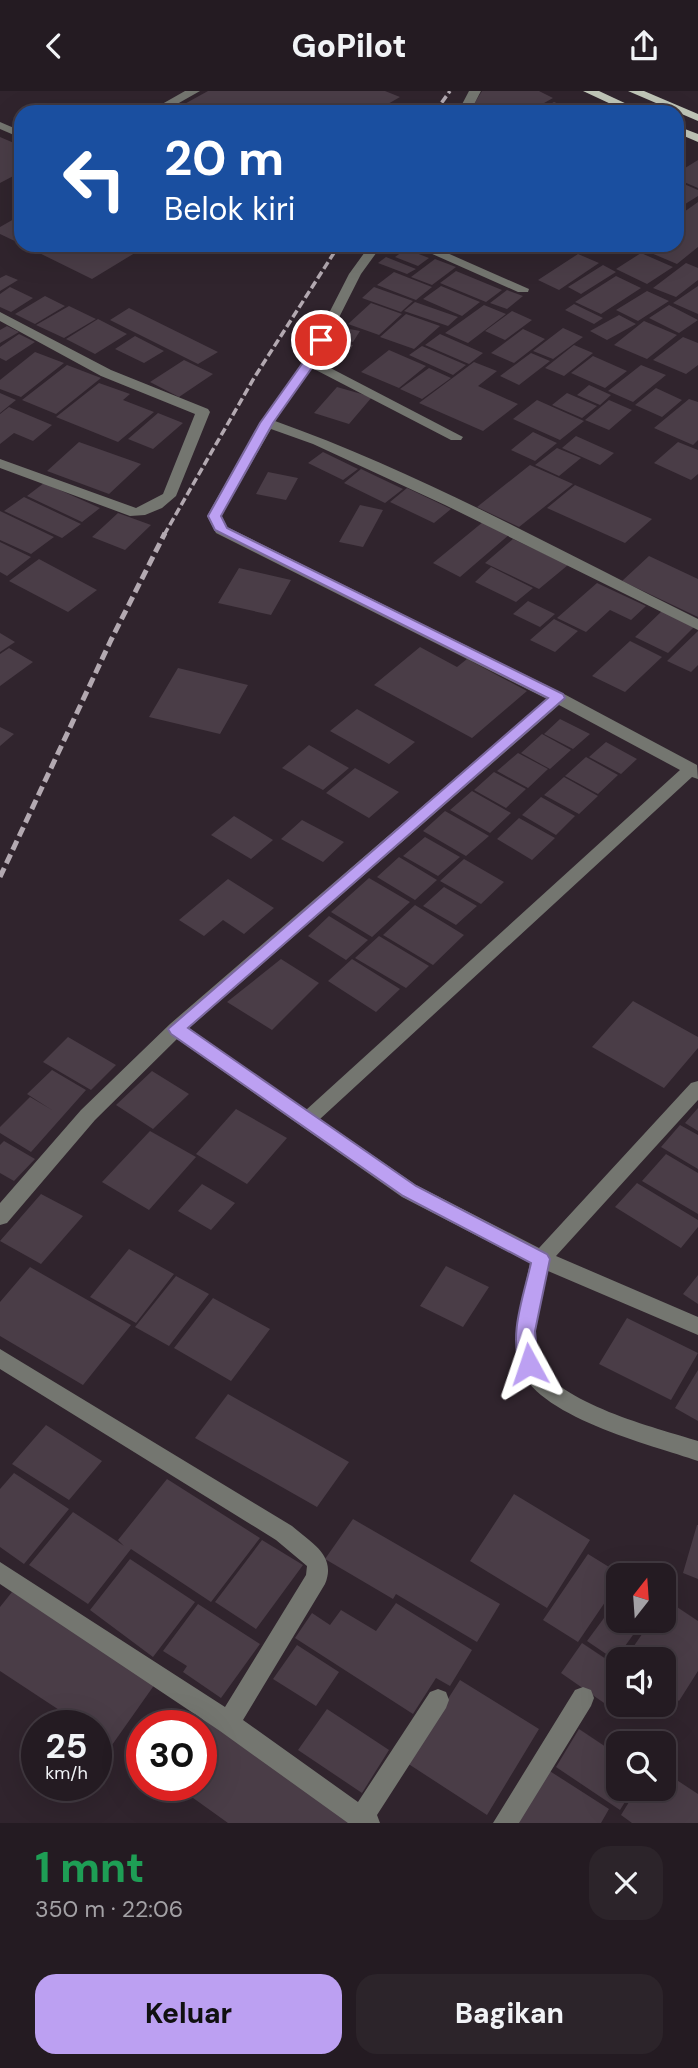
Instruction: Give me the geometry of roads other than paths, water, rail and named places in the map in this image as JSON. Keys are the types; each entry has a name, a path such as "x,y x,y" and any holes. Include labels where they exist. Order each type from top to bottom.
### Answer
{"main road":[{"path":"589,91 622,105"},
{"path":"634,91 667,105"}],"street":[{"path":"167,105 194,91"},
{"path":"307,1120 695,771 558,698 221,530 214,516 267,423 310,362 355,274 371,252"},
{"path":"435,252 523,289"},
{"path":"0,316 106,373 203,412 169,496 159,505 144,511 135,513 0,463"},
{"path":"310,362 456,437"},
{"path":"267,423 318,441 450,502 698,625"},
{"path":"0,1217 88,1115 176,1029 558,698"},
{"path":"176,1029 410,1191 541,1259 698,1326"},
{"path":"698,1088 541,1259 526,1331 529,1364 552,1394 602,1419 698,1451"},
{"path":"0,1358 284,1533 305,1548 318,1562 317,1577 228,1723"},
{"path":"0,1572 228,1723 365,1821 438,1700"},
{"path":"505,1823 583,1698"}],"railway":[{"path":"440,105 450,91"},
{"path":"164,535 254,378 335,252"},
{"path":"0,877 111,640 165,533"}]}
